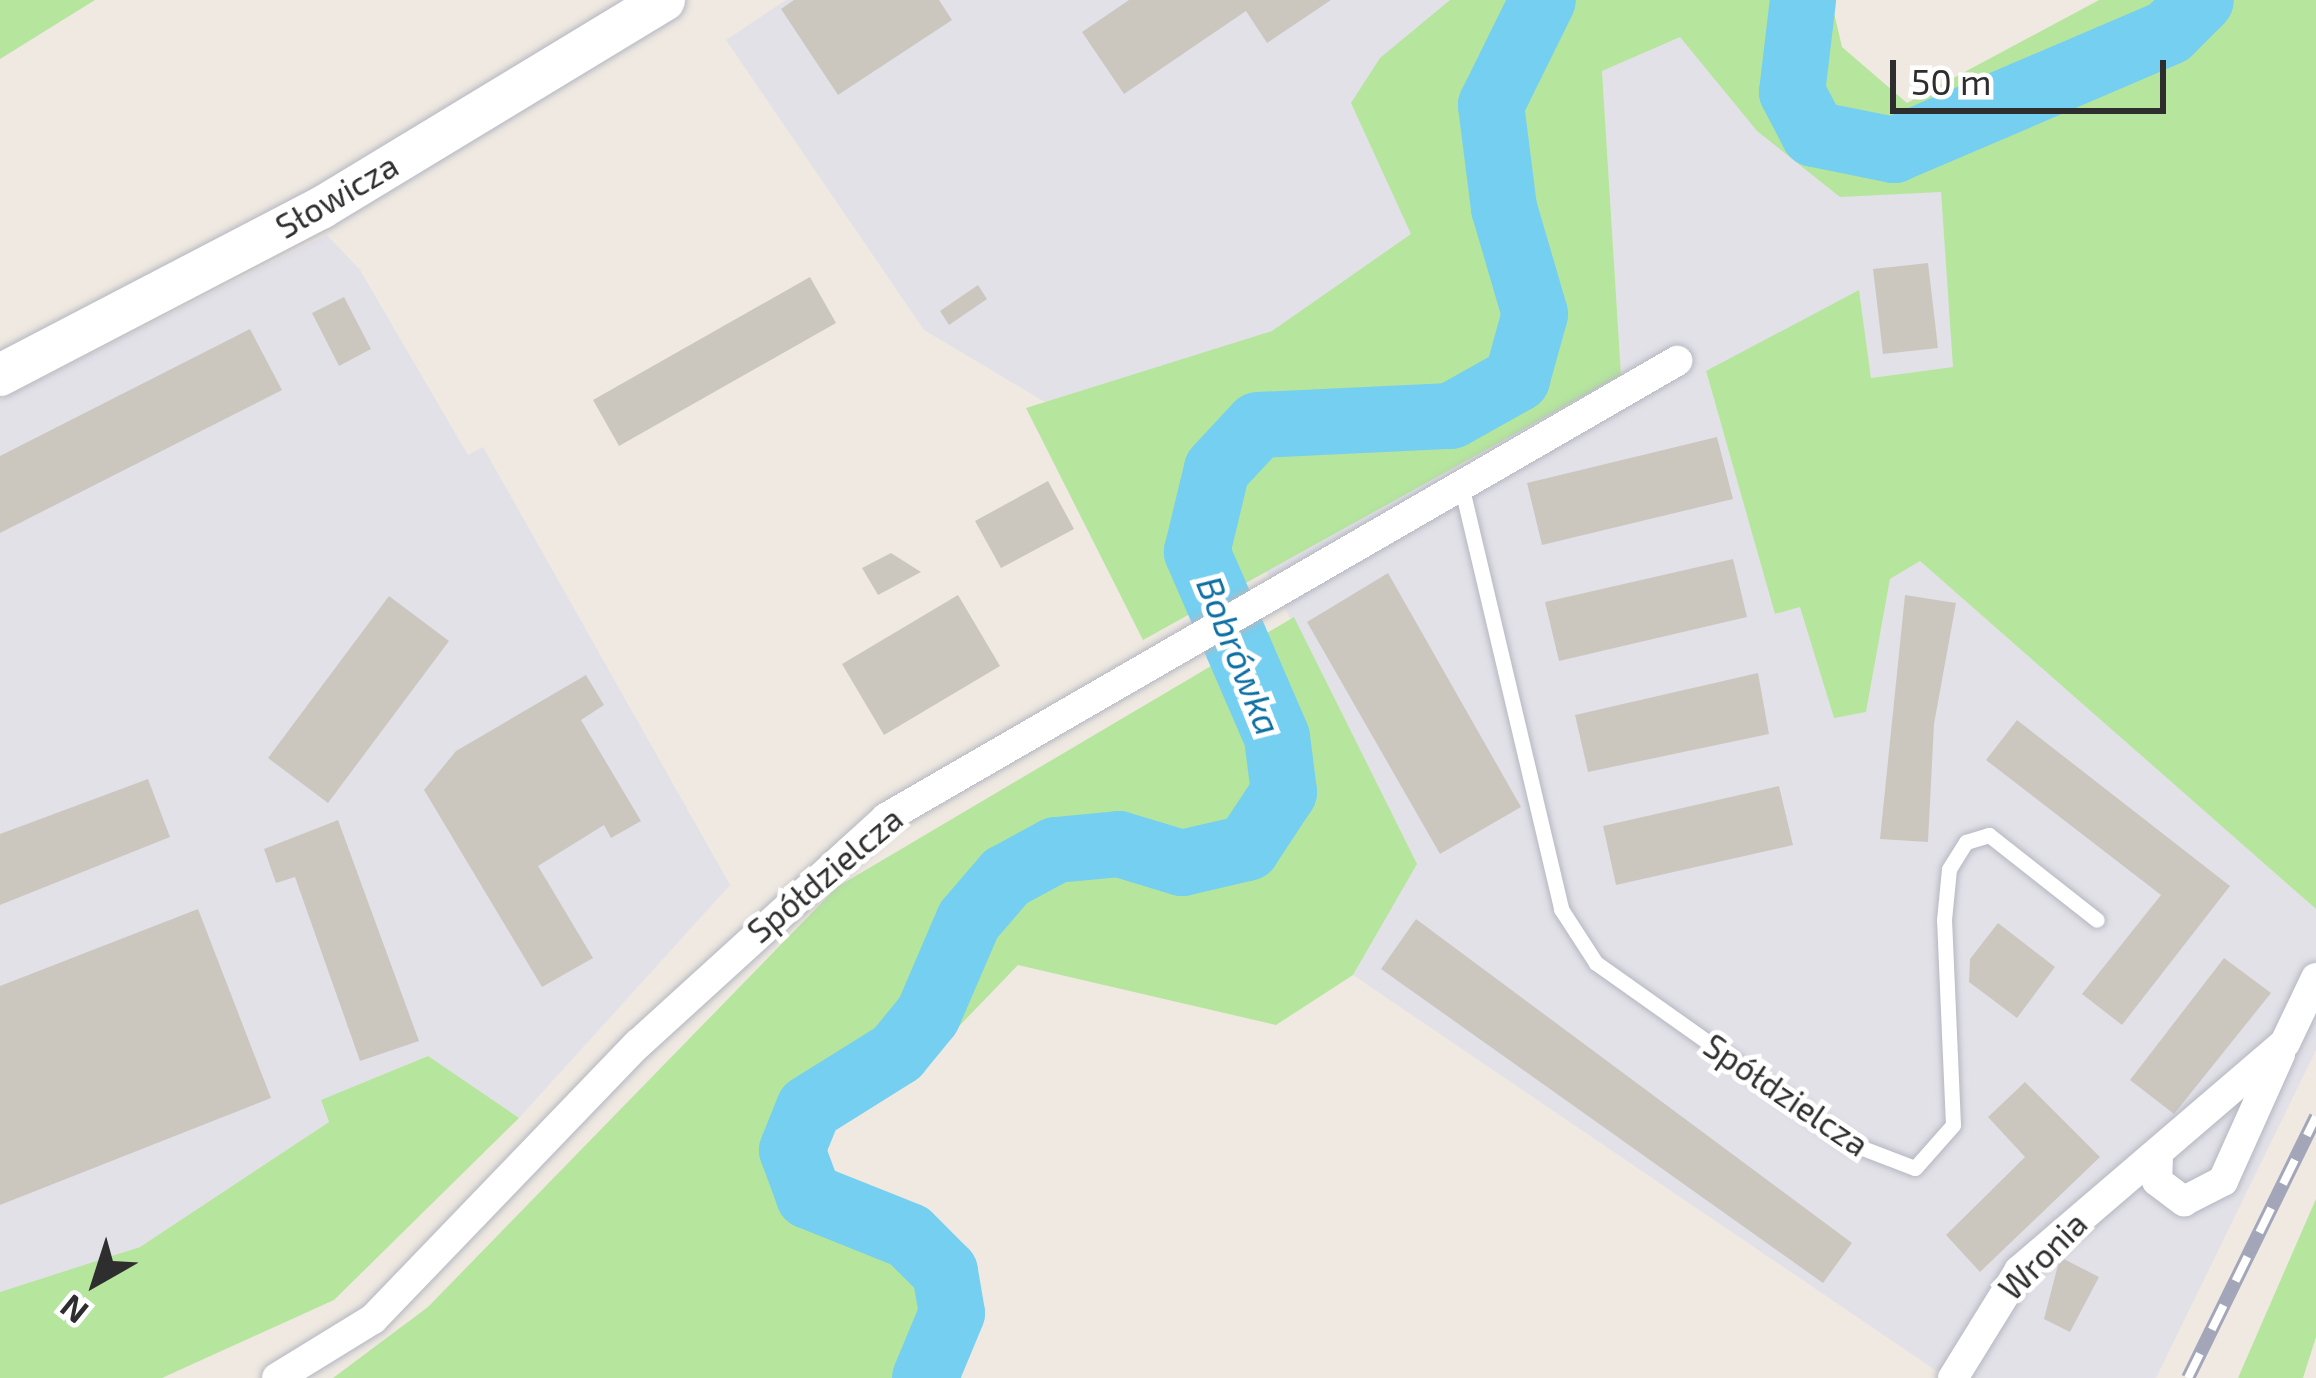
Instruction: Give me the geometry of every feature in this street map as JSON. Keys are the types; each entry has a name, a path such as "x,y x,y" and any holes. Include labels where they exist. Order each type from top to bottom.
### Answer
{"street":[{"name":"Słowicza","path":"0,375 321,208 664,0"},
{"name":"Spółdzielcza","path":"277,1378 374,1319 655,1027 886,818 1677,362"},
{"name":"Wronia","path":"2158,1156 2157,1181 2184,1201 2223,1181 2316,978"},
{"name":"Wronia","path":"1953,1378 2019,1271 2285,1043"}],"lane":[{"name":"Spółdzielcza","path":"1462,489 1561,910 1596,963 1852,1144 1915,1168 1953,1125 1945,920 1949,869 1966,842 1989,836 2097,920"}],"shaded area":[{"path":"786,0 1452,0 1439,308 1139,458 924,330 726,40"},
{"path":"1680,36 1757,131 1941,192 1954,367 1871,378 1859,291 1706,372 1776,614 1800,606 1866,712 1890,579 1920,561 2316,909 2316,1050 2156,1378 1947,1378 1353,975 1416,864 1266,571 1621,375 1602,70"},
{"path":"327,235 360,270 468,455 483,447 730,885 519,1118 427,1056 321,1101 329,1122 140,1247 0,1292 0,400"}],"green space":[{"path":"0,0 95,0 0,59"},
{"path":"1450,0 1831,0 1842,47 1907,103 2099,0 2316,0 2316,909 1920,561 1890,579 1866,712 1834,718 1800,607 1775,614 1706,371 1859,290 1871,378 1953,367 1941,192 1840,197 1757,131 1680,37 1602,71 1621,375 1143,640 1026,408 1272,331 1411,234 1351,103 1380,58"},
{"path":"1294,617 1417,864 1353,975 1276,1025 1018,965 909,1078 823,1135 816,1163 842,1196 890,1211 962,1264 976,1301 957,1378 333,1378 428,1307 837,887"},
{"path":"428,1056 519,1118 334,1300 162,1378 0,1378 0,1292 140,1247 329,1122 321,1100"},
{"path":"2316,1199 2316,1337 2303,1378 2238,1378"}],"building":[{"path":"794,0 939,0 952,20 838,95 781,9"},
{"path":"1129,0 1331,0 1267,43 1246,11 1124,94 1082,32"},
{"path":"1928,263 1938,348 1883,354 1873,269"},
{"path":"810,277 836,323 619,446 593,400"},
{"path":"978,285 987,299 949,325 940,311"},
{"path":"344,297 371,349 339,366 312,313"},
{"path":"250,329 282,390 0,533 0,456"},
{"path":"1717,437 1733,499 1542,545 1527,483"},
{"path":"1048,481 1074,529 1001,568 975,521"},
{"path":"891,553 921,572 878,595 862,568"},
{"path":"1733,559 1747,617 1559,661 1545,602"},
{"path":"1388,573 1521,807 1440,854 1307,622"},
{"path":"958,595 1000,666 884,735 842,664"},
{"path":"1905,595 1956,603 1934,724 1928,842 1880,839"},
{"path":"389,596 449,641 328,803 268,758"},
{"path":"1758,673 1769,734 1588,772 1575,715"},
{"path":"586,675 604,705 581,720 641,821 611,838 604,825 538,866 593,958 542,987 424,790 456,751"},
{"path":"2017,720 2230,886 2122,1025 2082,994 2161,895 1986,760"},
{"path":"148,779 170,837 0,905 0,834"},
{"path":"1779,786 1793,845 1616,885 1603,826"},
{"path":"338,820 419,1041 360,1061 295,877 276,883 264,849"},
{"path":"198,909 271,1098 0,1205 0,986"},
{"path":"1416,919 1852,1243 1823,1283 1381,969"},
{"path":"1998,923 2055,967 2017,1018 1969,982 1970,959"},
{"path":"2224,958 2271,993 2174,1114 2130,1080"},
{"path":"2025,1082 2100,1157 1980,1272 1946,1235 2025,1157 1988,1117"},
{"path":"2060,1257 2099,1277 2070,1332 2044,1319"}],"waterway":[{"name":"Bobrówka","path":"925,1378 952,1313 945,1272 909,1236 809,1196 792,1150 809,1108 897,1053 928,1015 969,920 1006,877 1056,850 1119,844 1182,863 1247,848 1284,792 1277,737 1197,552 1217,469 1258,425 1451,416 1517,379 1535,314 1504,208 1491,105 1543,0"},
{"name":"Bobrówka","path":"1803,0 1792,92 1814,134 1894,150 2169,32 2201,0"}],"railway":[{"path":"2188,1378 2316,1117"}]}
